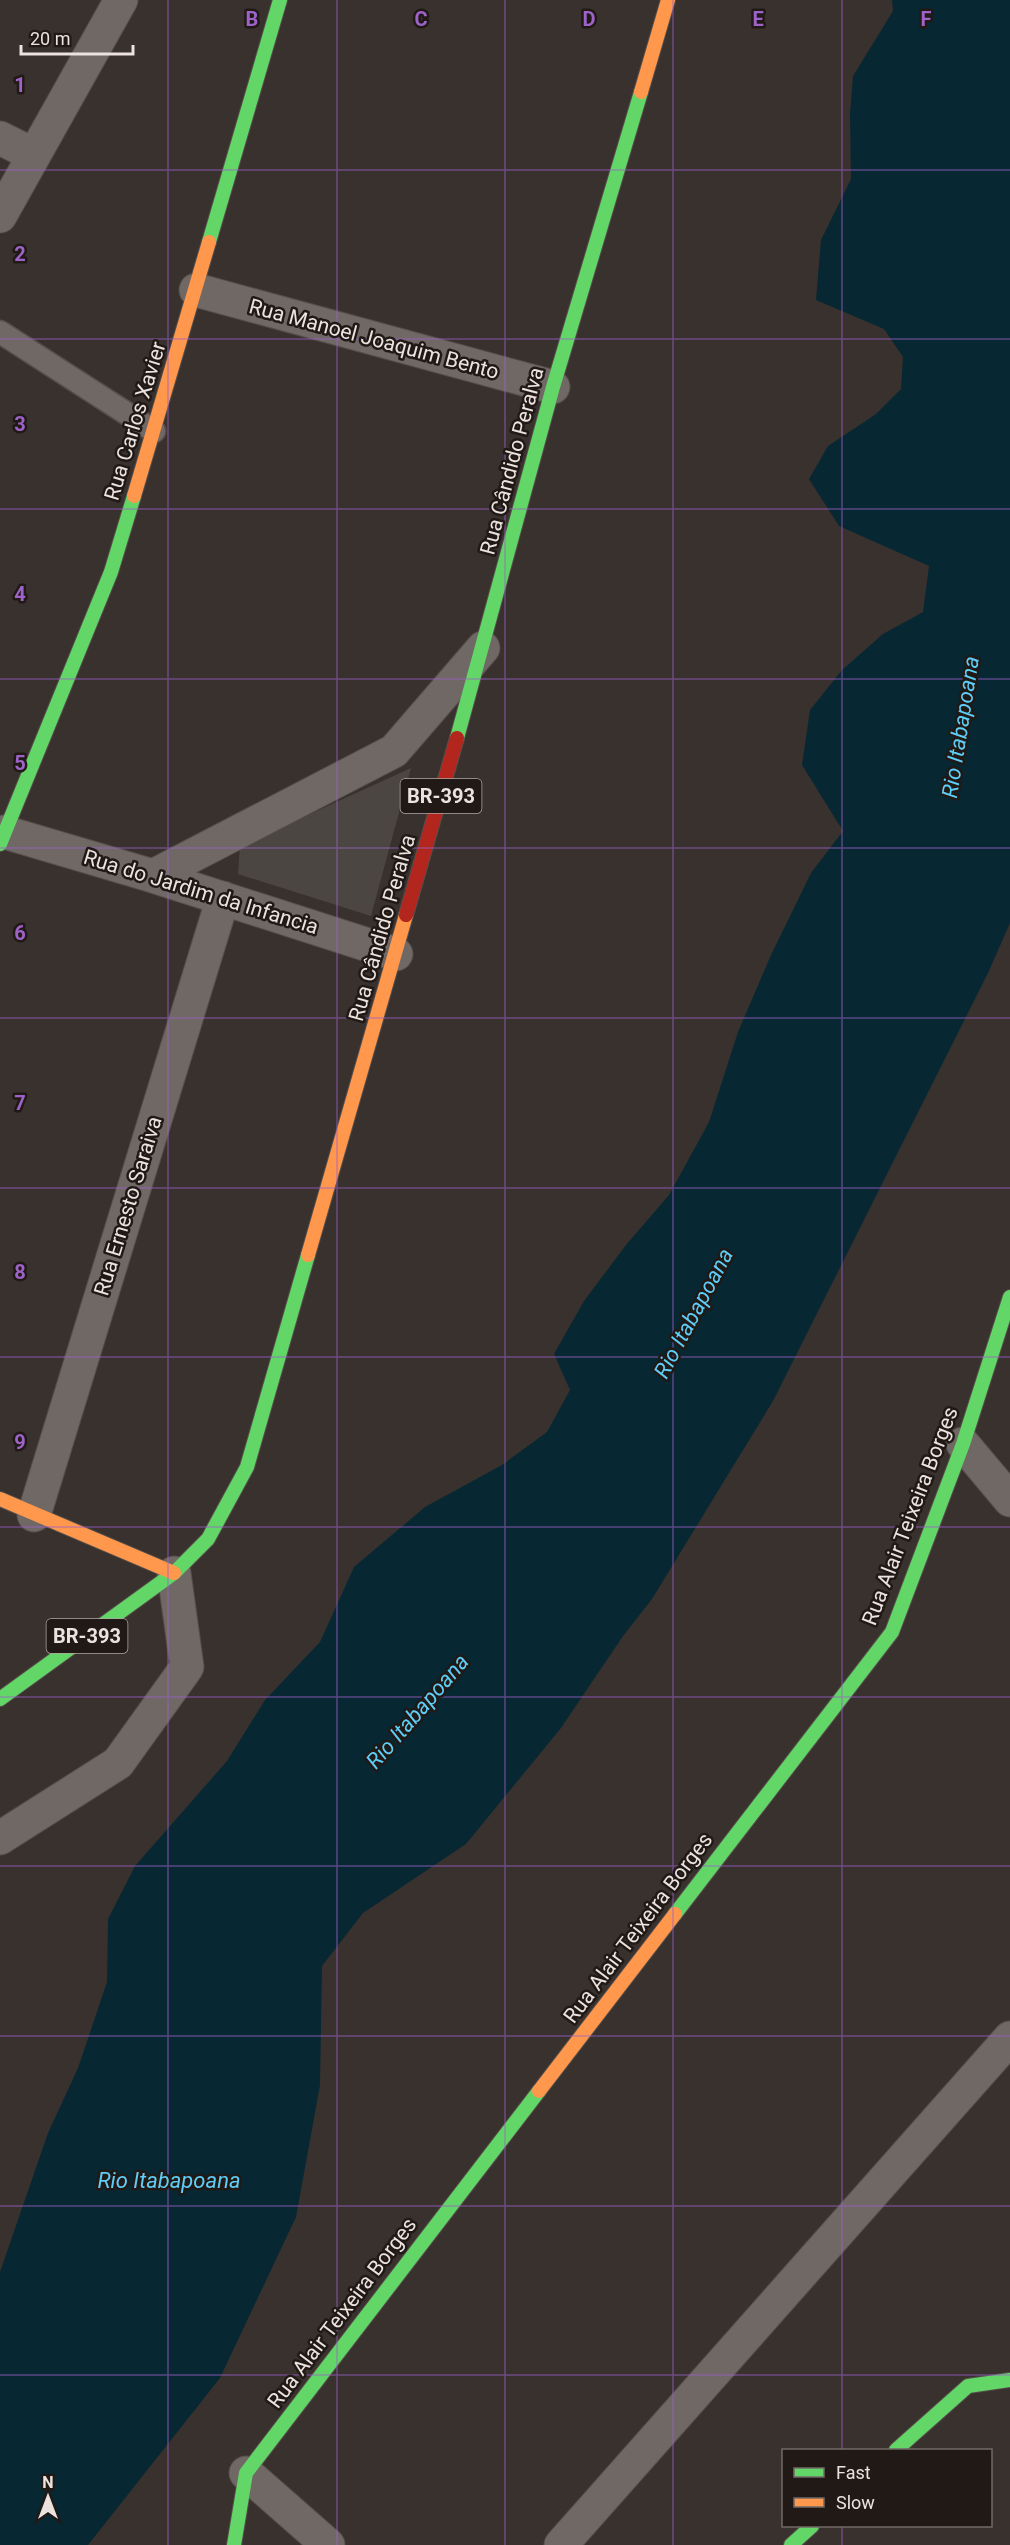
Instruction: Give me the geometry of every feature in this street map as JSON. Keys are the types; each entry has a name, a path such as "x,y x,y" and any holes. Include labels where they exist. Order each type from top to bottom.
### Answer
{"main road":[{"name":"Rua Carlos Xavier","path":"2,838 111,572 280,0"},
{"name":"Rua Cândido Peralva","path":"0,1698 174,1573 208,1539 247,1467 483,648 553,387 668,0"},
{"name":"Rua Alair Teixeira Borges","path":"234,2545 246,2473 892,1632 963,1444 1010,1297"},
{"path":"0,1499 174,1573"},
{"path":"898,2449 968,2386 1010,2380"},
{"path":"790,2545 811,2527"}],"street":[{"path":"0,216 121,0"},
{"path":"0,138 34,155"},
{"name":"Rua Manoel Joaquim Bento","path":"196,290 553,387"},
{"path":"153,876 394,751 483,648"},
{"name":"Rua do Jardim da Infancia","path":"2,838 153,876 396,954"},
{"name":"Rua Ernesto Saraiva","path":"34,1515 223,898"},
{"path":"963,1444 1010,1500"},
{"path":"0,1838 118,1763 187,1667 174,1573"},
{"path":"561,2545 1010,2038"},
{"path":"246,2473 328,2545"}],"lane":[{"path":"0,332 154,431"}],"water":[{"name":"Rio Itabapoana","path":"892,0 1010,0 1010,923 988,973 773,1401 652,1599 623,1636 561,1728 466,1844 363,1913 322,1966 320,2085 296,2217 220,2378 88,2545 0,2545 0,2272 48,2133 78,2068 107,1982 108,1919 135,1866 227,1761 265,1700 320,1642 354,1567 425,1507 502,1465 547,1432 570,1390 554,1354 584,1301 626,1245 669,1195 709,1122 738,1032 771,955 811,873 843,831 802,765 810,710 842,670 883,634 923,612 929,566 839,526 809,479 828,446 876,414 901,389 903,357 884,329 816,300 821,240 851,179 850,113 853,76 893,11"}],"building":[{"path":"411,768 371,916 238,874 240,846"}],"traffic: fast":[{"path":"209,242 280,0"},
{"path":"457,738 553,387 641,92"},
{"path":"0,844 111,572 134,496"},
{"path":"0,1699 174,1573 208,1539 247,1467 308,1255"},
{"path":"675,1914 892,1632 963,1444 1010,1297"},
{"path":"234,2545 246,2473 539,2091"},
{"path":"897,2449 968,2386 1010,2380"},
{"path":"791,2545 811,2527"}],"traffic: slow":[{"path":"641,92 668,0"},
{"path":"134,496 209,242"},
{"path":"308,1255 406,915"},
{"path":"0,1499 174,1573"},
{"path":"539,2091 675,1914"}],"traffic: jam":[{"path":"406,915 457,738"}]}
